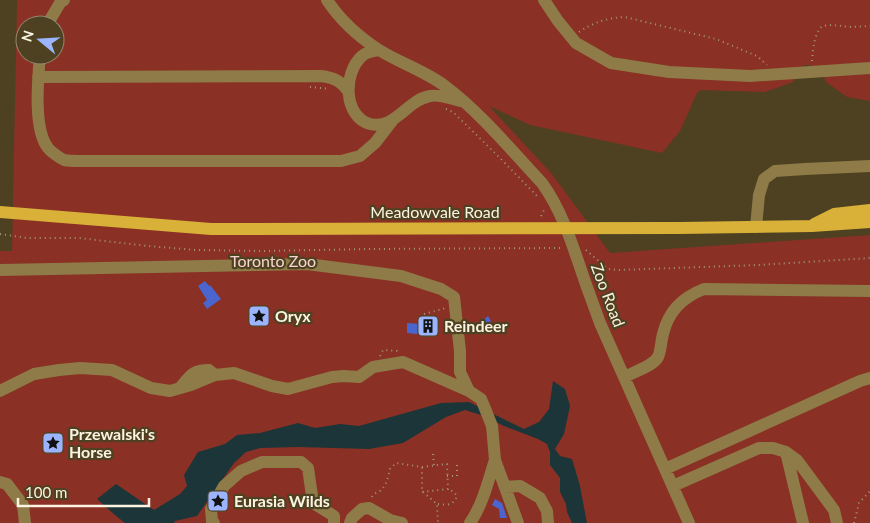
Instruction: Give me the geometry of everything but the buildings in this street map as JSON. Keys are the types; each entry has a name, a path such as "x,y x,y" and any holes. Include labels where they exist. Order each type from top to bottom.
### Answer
{"main road":[{"path":"812,226 834,214 870,210"},
{"name":"Meadowvale Road","path":"0,212 211,229 566,229 812,226 870,222"},
{"path":"847,224 870,228"}],"street":[{"path":"53,15 64,0"},
{"name":"Zoo Road","path":"327,0 345,23 361,37 380,50 444,85 463,101 483,119 542,183 554,202 574,247 600,323 689,523"},
{"path":"544,0 576,43 611,63 669,72 750,76 870,68"},
{"path":"343,90 356,63 363,54 380,50"},
{"path":"39,65 39,125 49,150 64,160 341,161 360,156 375,143 392,121 417,100 432,96 463,101"},
{"path":"38,77 329,77 343,84 343,90 361,120 375,125 392,121"},
{"path":"756,226 764,179 775,172 870,166"},
{"path":"0,270 307,264 401,276 441,289 454,297 460,351 460,372 469,391"},
{"path":"624,377 648,366 657,358 664,331 671,315 689,296 704,290 870,291"},
{"path":"0,391 34,374 80,368 112,370 151,388 170,392 215,375 234,373 272,386 288,389 332,377 359,377 373,367 403,362 469,391 481,399 492,426 495,460 518,523"},
{"path":"665,469 870,378"},
{"path":"673,486 759,448 773,448 786,452 796,460 834,510 836,523"},
{"path":"786,452 803,523"},
{"path":"470,523 476,515 483,498 495,460"},
{"path":"214,523 212,521 211,509 224,486 240,471 262,462 301,462 308,468 313,504 334,516 334,523"},
{"path":"0,482 7,484 23,505 25,523"},
{"path":"505,487 520,486 540,498 547,511 548,523"},
{"path":"350,523 352,518 362,509 369,508 390,520 402,523"}],"path":[{"path":"572,39 580,31 595,23 610,18 625,17 723,42 757,56 765,62 775,75"},
{"path":"808,73 812,65 817,32 822,26 870,26"},
{"path":"302,87 343,90"},
{"path":"444,108 453,112 543,203 544,210 541,216"},
{"path":"0,234 27,238 79,238 196,250 560,248"},
{"path":"585,249 608,269 618,270 758,265 870,258"},
{"path":"424,314 455,306"},
{"path":"433,454 434,465"},
{"path":"448,476 457,476 457,461"},
{"path":"362,509 374,494 382,490 390,469 396,463 422,467 447,464 448,489"},
{"path":"422,467 422,492"},
{"path":"448,489 457,496 455,501 450,504 437,504 422,492 448,489"},
{"path":"854,523 859,503 870,491"},
{"path":"437,504 438,523"}],"green space":[{"name":"Toronto Zoo","path":"17,0 870,0 870,101 847,97 826,82 821,69 808,65 804,65 793,82 765,92 700,90 680,131 662,153 530,125 489,106 552,174 610,253 870,235 870,523 0,523 0,251 12,251 16,65 65,65 65,15 17,15"}],"water":[{"path":"553,381 565,389 570,406 564,434 555,449 560,456 572,459 580,486 587,523 572,523 560,492 560,478 550,465 550,452 547,444 484,416 465,410 446,417 403,443 369,449 298,447 260,448 246,452 234,463 197,516 175,521 174,523 125,523 97,499 116,484 154,510 180,494 187,486 184,475 198,452 225,444 237,435 260,433 298,423 315,428 340,424 359,426 441,403 469,402 524,429 539,422 549,409"}],"place":[{"name":"Oryx","path":"259,316"},
{"name":"Reindeer","path":"428,326"},
{"name":"Przewalski's Horse","path":"53,443"},
{"name":"Eurasia Wilds","path":"218,501"}]}
